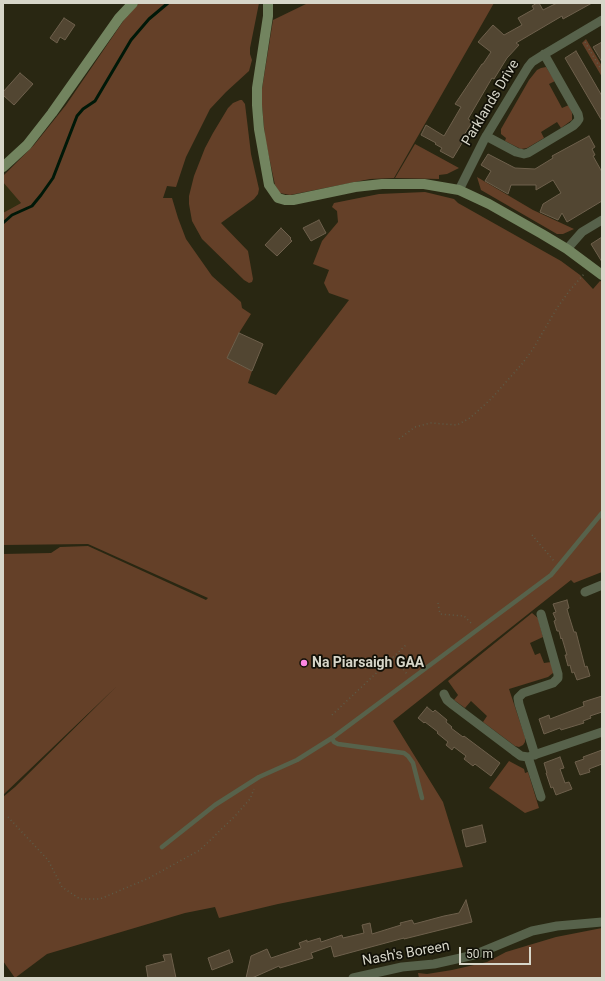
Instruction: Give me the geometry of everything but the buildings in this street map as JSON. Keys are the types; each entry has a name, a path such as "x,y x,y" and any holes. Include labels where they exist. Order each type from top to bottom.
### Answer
{"street":[{"path":"3,167 27,145 52,113 119,18 133,3"},
{"path":"268,3 268,16 257,88 259,129 269,185 278,198 293,200 355,187 382,184 409,183 437,185 458,190 489,204 567,249 602,275"},
{"name":"Parklands Drive","path":"458,190 486,136 524,72 532,62 602,20"},
{"path":"486,136 516,152 524,154 573,126 577,122 578,114 544,54"},
{"path":"567,249 582,232 602,220"},
{"path":"585,592 602,586"},
{"path":"541,614 558,678 553,683 523,693 518,698 518,704 541,796"},
{"path":"540,648 550,645"},
{"path":"444,694 450,702 521,756 531,756 602,732"},
{"name":"Nash's Boreen","path":"353,978 402,967 434,964 474,955 532,931 557,926 602,922"}],"lane":[{"path":"162,847 215,805 259,777 297,760 332,738 551,575 602,513"},
{"path":"332,738 334,742 338,744 404,753 413,763 422,798"}],"path":[{"path":"580,33 602,71"},
{"path":"399,439 415,427 431,423 456,425 470,418 492,398 522,364 533,349 557,308 570,290 591,266"},
{"path":"532,535 559,566"},
{"path":"438,603 440,614 464,616 478,629"},
{"path":"332,715 407,644"},
{"path":"393,657 410,679"},
{"path":"8,817 48,860 62,887 80,899 100,899 149,878 200,850 236,815 250,799 259,777"}],"shaded area":[{"path":"139,3 259,3 250,48 252,60 249,71 210,109 186,157 176,187 167,186 163,198 172,198 186,239 212,276 241,302 242,308 251,314 239,333 227,358 252,371 248,383 276,395 349,300 329,293 324,283 329,270 313,264 322,241 338,222 337,211 332,207 334,203 379,194 425,192 454,199 458,203 561,261 580,275 593,289 600,281 602,282 602,572 574,583 571,580 393,721 443,802 463,867 278,904 219,918 215,907 185,913 47,954 15,978 3,961 3,797 15,787 117,686 3,795 3,554 51,553 60,547 88,546 206,600 208,598 88,544 3,545 3,213 21,203 3,182 3,176 34,145 66,105 124,20"},
{"path":"308,3 494,3 394,178 370,179 290,195 280,193 275,185 265,138 261,95 273,20"},
{"path":"586,39 602,66 602,77 582,43"},
{"path":"546,67 555,81 549,84 562,108 569,105 572,113 572,120 561,128 557,122 541,132 544,138 527,148 521,149 505,141 506,138 501,134 501,129 529,80 537,70"},
{"path":"242,100 245,104 251,154 259,189 258,194 254,199 221,223 248,251 253,279 252,282 249,283 244,280 202,239 192,221 189,204 189,196 194,176 205,148 228,108 233,103"},
{"path":"415,144 459,168 447,174 439,175 439,179 395,178"},
{"path":"477,177 533,210 574,229 563,234 557,234 481,190"},
{"path":"3,179 21,203 3,213"},
{"path":"532,613 538,618 543,637 530,643 535,655 540,653 544,663 551,662 554,670 548,677 509,689 525,737 525,742 519,747 515,746 483,722 487,716 471,701 465,708 454,700 458,695 448,681"},
{"path":"509,761 524,769 525,773 528,772 539,808 525,813 489,788"},
{"path":"602,928 602,978 419,978 418,973 427,974 487,962 506,952 556,937"}],"waterway":[{"path":"3,223 12,215 32,206 41,195 53,178 77,116 83,109 95,101 131,40 149,19 168,3"}],"place":[{"name":"Na Piarsaigh GAA","path":"304,663"}]}
